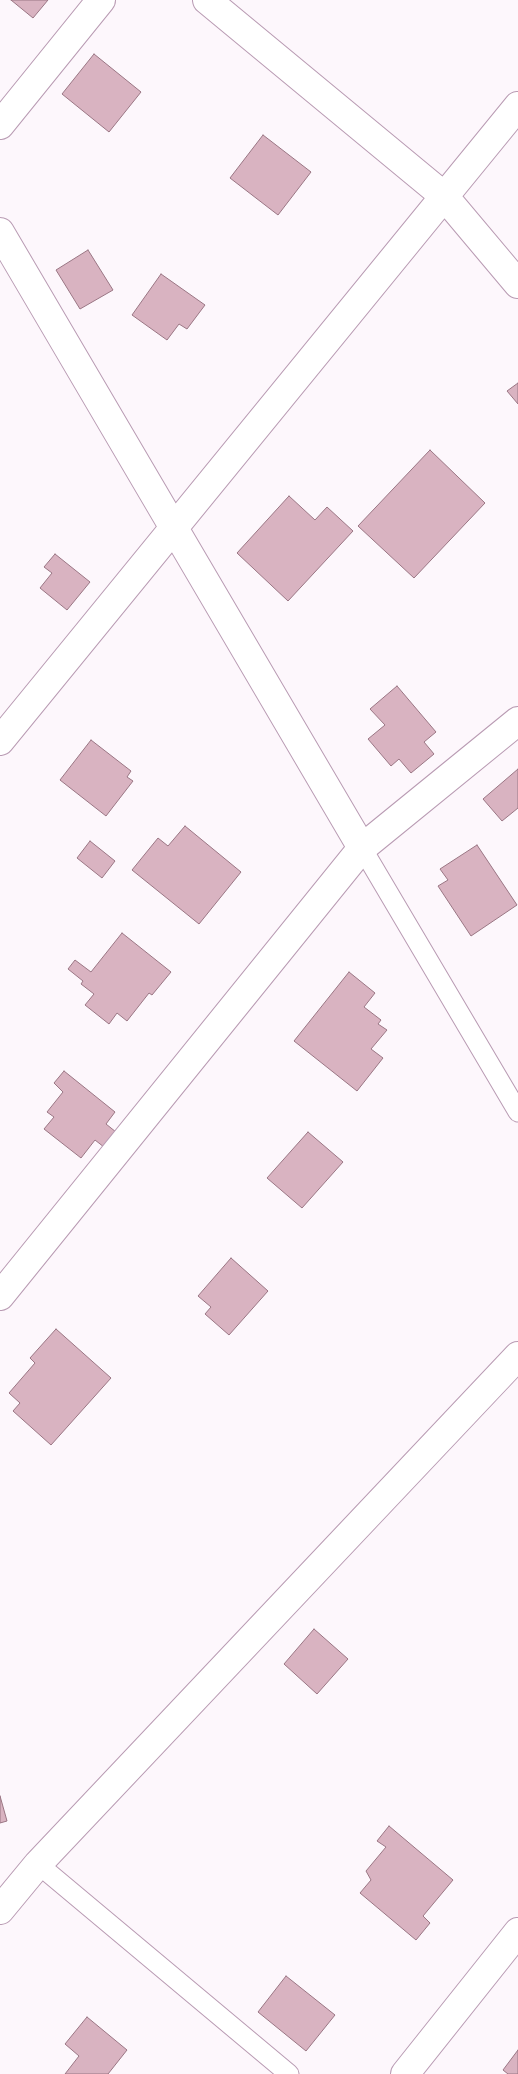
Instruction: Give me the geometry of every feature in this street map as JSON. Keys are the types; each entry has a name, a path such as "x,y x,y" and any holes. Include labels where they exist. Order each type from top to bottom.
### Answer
{"street":[{"path":"0,125 101,0"},
{"path":"207,0 444,196 518,284"},
{"path":"0,741 518,106"},
{"path":"0,232 362,848"},
{"path":"0,1296 362,848 518,721"},
{"path":"0,1910 38,1864 518,1356"},
{"path":"405,2074 518,1932"}],"lane":[{"path":"362,848 518,1112"},
{"path":"38,1864 289,2074"}],"building":[{"path":"11,0 48,0 33,18"},
{"path":"94,54 141,92 109,132 62,94"},
{"path":"263,135 311,172 278,215 230,178"},
{"path":"88,250 113,290 80,309 56,270"},
{"path":"161,274 205,305 187,329 179,324 167,340 132,315"},
{"path":"518,383 518,404 507,391"},
{"path":"430,450 485,503 414,578 358,526"},
{"path":"289,496 315,520 327,507 353,531 288,601 237,553"},
{"path":"55,554 90,582 67,610 40,588 52,573 44,567"},
{"path":"397,686 436,732 424,742 434,754 411,773 399,759 391,766 368,739 385,725 370,709"},
{"path":"91,740 131,771 127,777 133,781 106,816 60,780"},
{"path":"518,769 518,808 502,821 483,799"},
{"path":"185,826 241,872 199,924 132,870 158,838 168,846"},
{"path":"90,841 115,861 102,878 77,858"},
{"path":"477,845 517,905 471,936 438,886 448,880 440,869"},
{"path":"122,933 171,972 152,995 149,993 127,1021 117,1013 109,1024 85,1005 94,994 81,984 83,981 68,969 75,960 91,972"},
{"path":"349,972 375,993 364,1007 381,1020 378,1024 387,1030 371,1049 383,1058 357,1091 294,1041"},
{"path":"64,1071 115,1112 106,1124 121,1136 109,1151 95,1140 81,1158 44,1129 54,1117 47,1112 63,1092 54,1083"},
{"path":"308,1132 343,1162 302,1208 267,1178"},
{"path":"231,1258 268,1291 229,1335 205,1314 211,1307 198,1296"},
{"path":"56,1329 111,1378 51,1445 13,1411 20,1403 9,1393 35,1363 30,1358"},
{"path":"314,1629 348,1659 317,1694 284,1664"},
{"path":"0,1796 7,1821 0,1823"},
{"path":"389,1826 453,1880 423,1916 430,1923 416,1940 360,1893 371,1880 366,1871 386,1847 377,1841"},
{"path":"286,1976 335,2015 306,2051 258,2012"},
{"path":"87,2017 127,2050 108,2074 65,2074 79,2056 65,2044"},
{"path":"518,2050 518,2074 508,2074 503,2070"}]}
